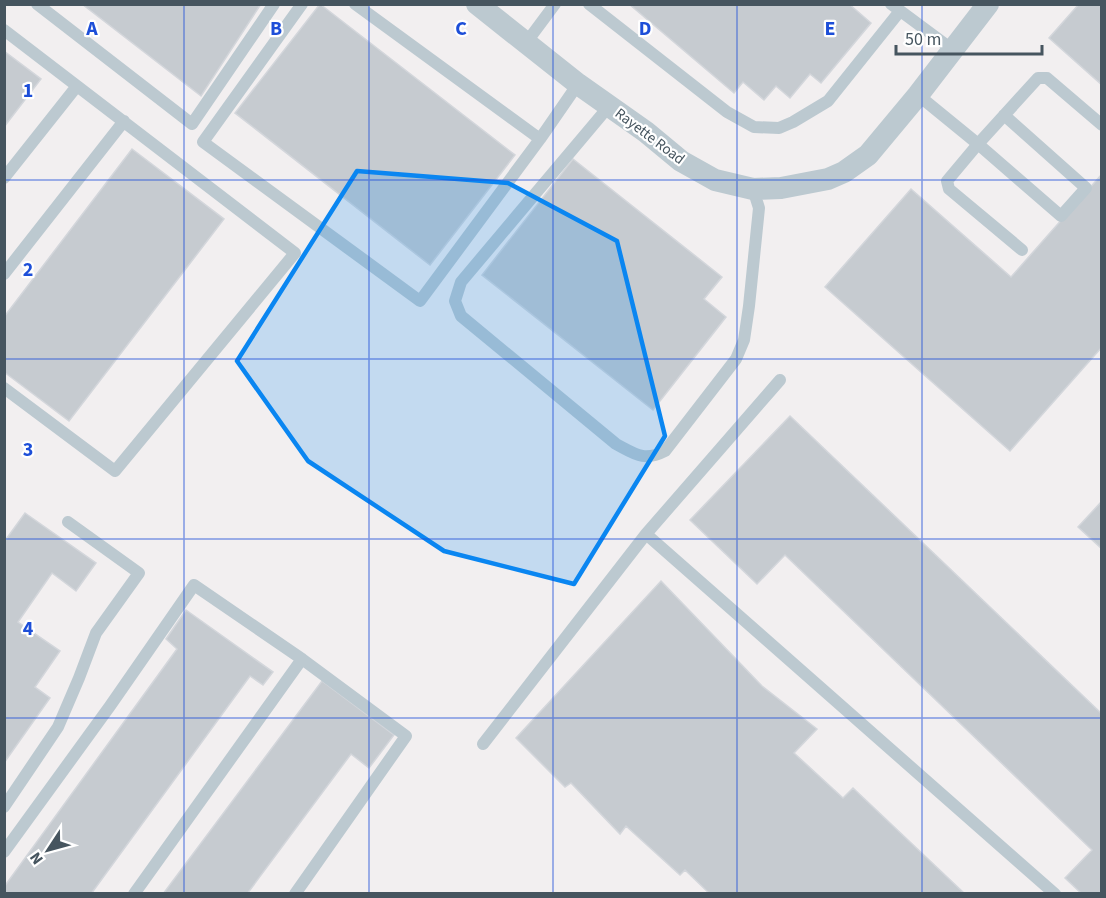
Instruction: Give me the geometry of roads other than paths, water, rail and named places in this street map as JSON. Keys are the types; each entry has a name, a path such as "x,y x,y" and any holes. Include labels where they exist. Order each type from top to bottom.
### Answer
{"street":[{"name":"Rayette Road","path":"477,4 681,161 715,180 753,189 807,184 828,179 844,172 868,155 918,95 988,4"}],"lane":[{"path":"37,4 192,124 274,4"},
{"path":"302,4 203,142 420,301 578,84"},
{"path":"355,4 540,139"},
{"path":"526,43 555,4"},
{"path":"589,4 727,112 754,127 779,128 812,112 828,101 896,8 953,50"},
{"path":"4,30 295,253 115,471 4,388"},
{"path":"1022,250 949,189 947,181 1038,78 1047,78 1101,125"},
{"path":"4,178 77,86"},
{"path":"918,95 1061,216 1086,188 1004,115"},
{"path":"610,105 461,282 455,301 462,316 616,444 637,456 653,457 665,451 736,359 744,340 759,208 753,189"},
{"path":"4,274 124,121"},
{"path":"483,744 646,534 780,380"},
{"path":"4,807 58,728 96,633 139,573 68,522"},
{"path":"646,534 1055,894"},
{"path":"4,852 194,585 302,659 406,736 295,894"},
{"path":"134,894 302,659"}]}
